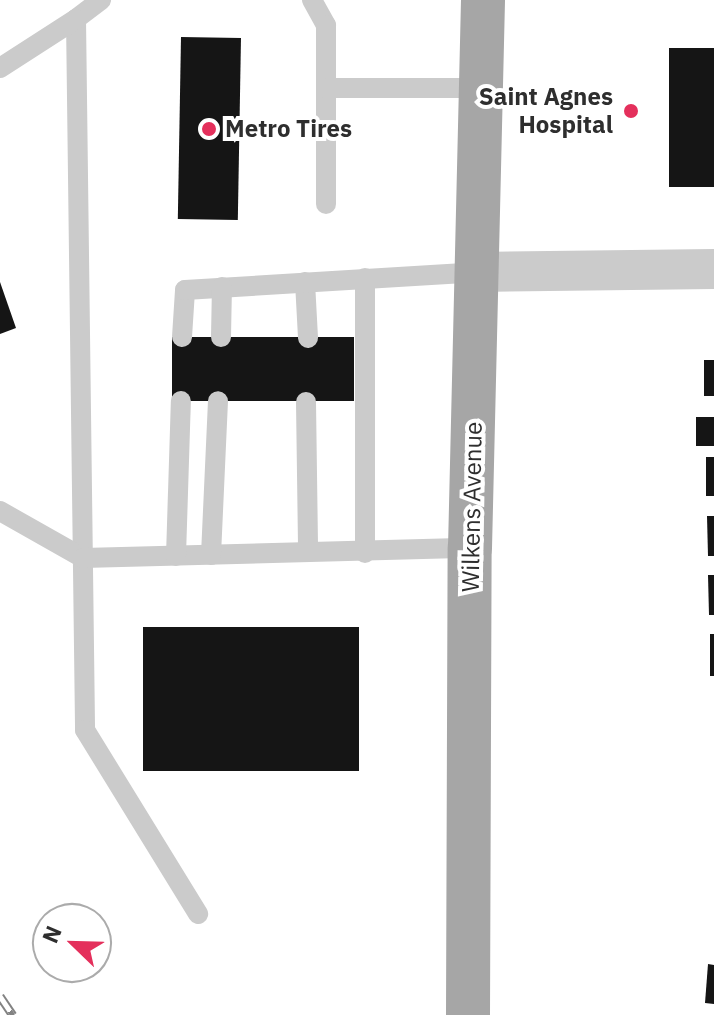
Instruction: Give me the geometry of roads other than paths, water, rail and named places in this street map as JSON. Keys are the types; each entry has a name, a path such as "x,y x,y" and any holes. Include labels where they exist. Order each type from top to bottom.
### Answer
{"main road":[{"name":"Wilkens Avenue","path":"468,1015 470,548 483,0"}],"street":[{"path":"476,272 714,269"}],"lane":[{"path":"0,68 101,0"},
{"path":"312,0 326,25 326,204"},
{"path":"76,19 85,730 198,914"},
{"path":"326,88 483,88"},
{"path":"182,337 185,290 476,272"},
{"path":"365,278 365,553"},
{"path":"305,282 308,338"},
{"path":"221,337 222,287"},
{"path":"176,556 181,401"},
{"path":"211,555 218,401"},
{"path":"306,402 308,552"},
{"path":"0,511 83,558 470,548"}],"railway":[{"path":"0,996 13,1015"}],"place":[{"name":"Saint Agnes Hospital","path":"631,111"},
{"name":"Metro Tires","path":"209,129"}]}
